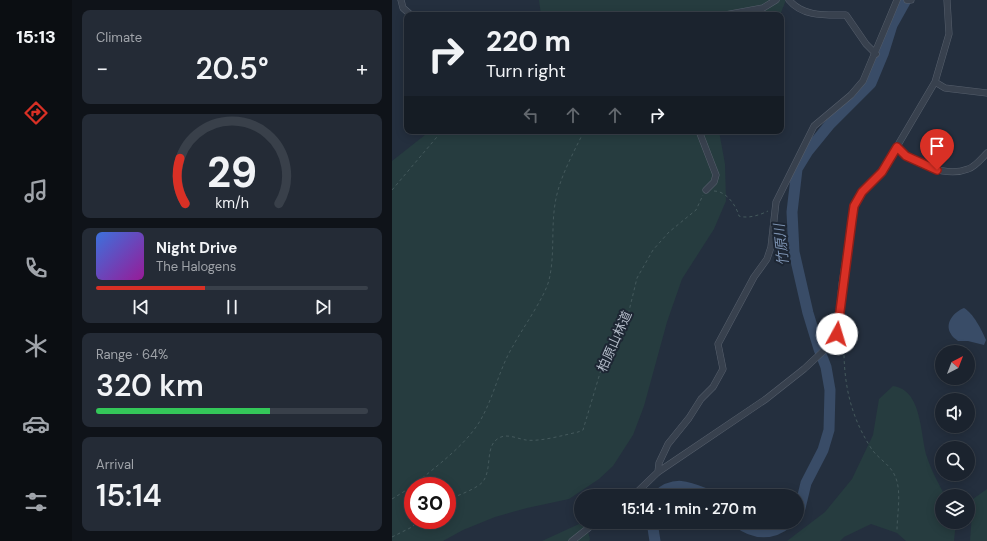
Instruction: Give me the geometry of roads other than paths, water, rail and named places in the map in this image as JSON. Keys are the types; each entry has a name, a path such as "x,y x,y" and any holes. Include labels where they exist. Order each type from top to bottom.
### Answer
{"street":[{"path":"402,0 403,8 408,12"},
{"path":"741,12 763,8 776,0"},
{"path":"789,0 797,7 811,14 846,15 866,44 876,54"},
{"path":"658,472 658,464 668,444 689,418 701,399 713,387 723,370 718,344 754,277 767,259 771,247 776,202 814,126 851,95 863,82 876,54 897,0"},
{"path":"640,489 658,472 746,414 804,369 833,342 838,328 842,284 854,206 862,192 882,172 935,82 949,34 947,0"},
{"path":"935,82 945,88 987,93"},
{"path":"700,134 716,174 714,182 706,190"},
{"path":"897,147 906,156 937,170 951,173 969,169 987,153"},
{"path":"572,541 587,529"}],"water":[{"path":"964,308 971,314 980,327 986,340 984,345 968,341 958,341 953,337 949,330 949,322 951,318"}],"waterway":[{"name":"竹原川","path":"804,491 806,483 823,450 829,430 830,390 826,367 808,313 794,252 792,212 797,169 808,151 830,124 871,83 883,54 892,25 906,0"},
{"name":"竹原川","path":"669,489 677,486 694,489"},
{"name":"竹原川","path":"653,529 655,541"},
{"name":"竹原川","path":"750,529 763,532 776,529"}]}
